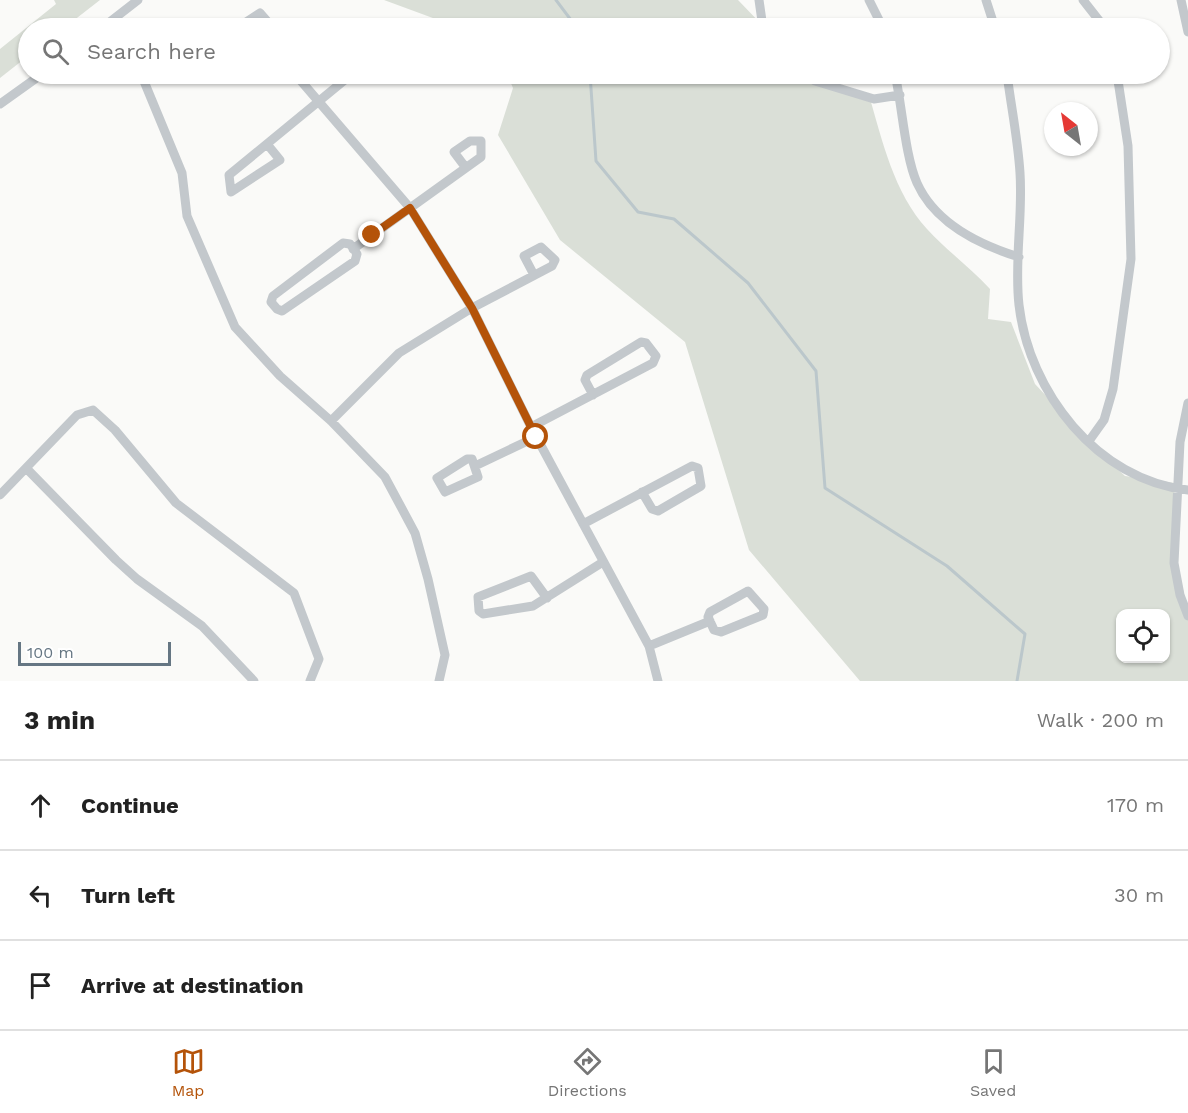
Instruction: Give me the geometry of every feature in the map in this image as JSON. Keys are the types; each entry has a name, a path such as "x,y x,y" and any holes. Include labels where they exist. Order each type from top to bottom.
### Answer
{"street":[{"path":"117,18 138,0"},
{"path":"759,0 762,18"},
{"path":"869,0 878,18"},
{"path":"986,0 992,18"},
{"path":"1083,0 1097,18"},
{"path":"1181,0 1188,32"},
{"path":"252,18 260,13 264,18"},
{"path":"0,104 28,84"},
{"path":"145,84 182,174 186,216 235,327 280,376 331,421 386,477 415,534 445,655 439,681"},
{"path":"304,84 410,208 472,308 536,437 649,646 658,681"},
{"path":"267,144 280,160 231,192 229,175 340,84"},
{"path":"825,84 874,99 900,95"},
{"path":"897,84 913,171 918,184 930,201 954,226 987,247 1019,257"},
{"path":"1008,84 1020,173 1019,303 1024,335 1035,368 1063,416 1108,459 1139,476 1177,489 1188,490"},
{"path":"1089,441 1104,420 1113,389 1131,259 1128,146 1119,84"},
{"path":"353,249 466,168"},
{"path":"343,243 350,244 353,249 357,254 356,261 282,311 271,302 273,296 343,243"},
{"path":"331,421 399,353 472,308 534,275"},
{"path":"531,427 593,395 653,363 656,356 646,343 641,342 587,375 585,380 593,395"},
{"path":"1188,403 1180,442 1174,563 1180,595 1188,616"},
{"path":"0,495 76,416 93,410 116,430 176,503 294,593 319,659 310,681"},
{"path":"476,466 536,437"},
{"path":"1180,470 1188,459"},
{"path":"583,524 642,492 692,466 698,468 701,486 658,511 652,509 642,492"},
{"path":"27,469 123,566 202,626 254,681"},
{"path":"547,598 531,576 478,597 476,601 479,611 483,614 533,606 547,598 603,562"},
{"path":"745,591 750,591 765,609 763,615 721,632 714,630 710,621 710,612 745,591"},
{"path":"649,646 710,621"}],"shaded area":[{"path":"54,0 100,0 77,18 39,18 56,4"},
{"path":"384,0 738,0 755,18 433,18"},
{"path":"18,35 18,64 0,78 0,49"},
{"path":"511,84 836,84 869,95 891,165 906,199 927,229 990,289 988,319 1011,322 1035,384 1099,452 1125,476 1175,483 1172,539 1188,612 1188,681 860,681 749,550 685,342 560,240 498,135 513,88"}],"waterway":[{"path":"556,0 570,18"},
{"path":"591,84 596,161 638,212 674,219 748,283 816,371 825,488 947,566 1025,634 1017,681"}],"route":[{"path":"372,235 410,208 472,308 536,437"}]}
